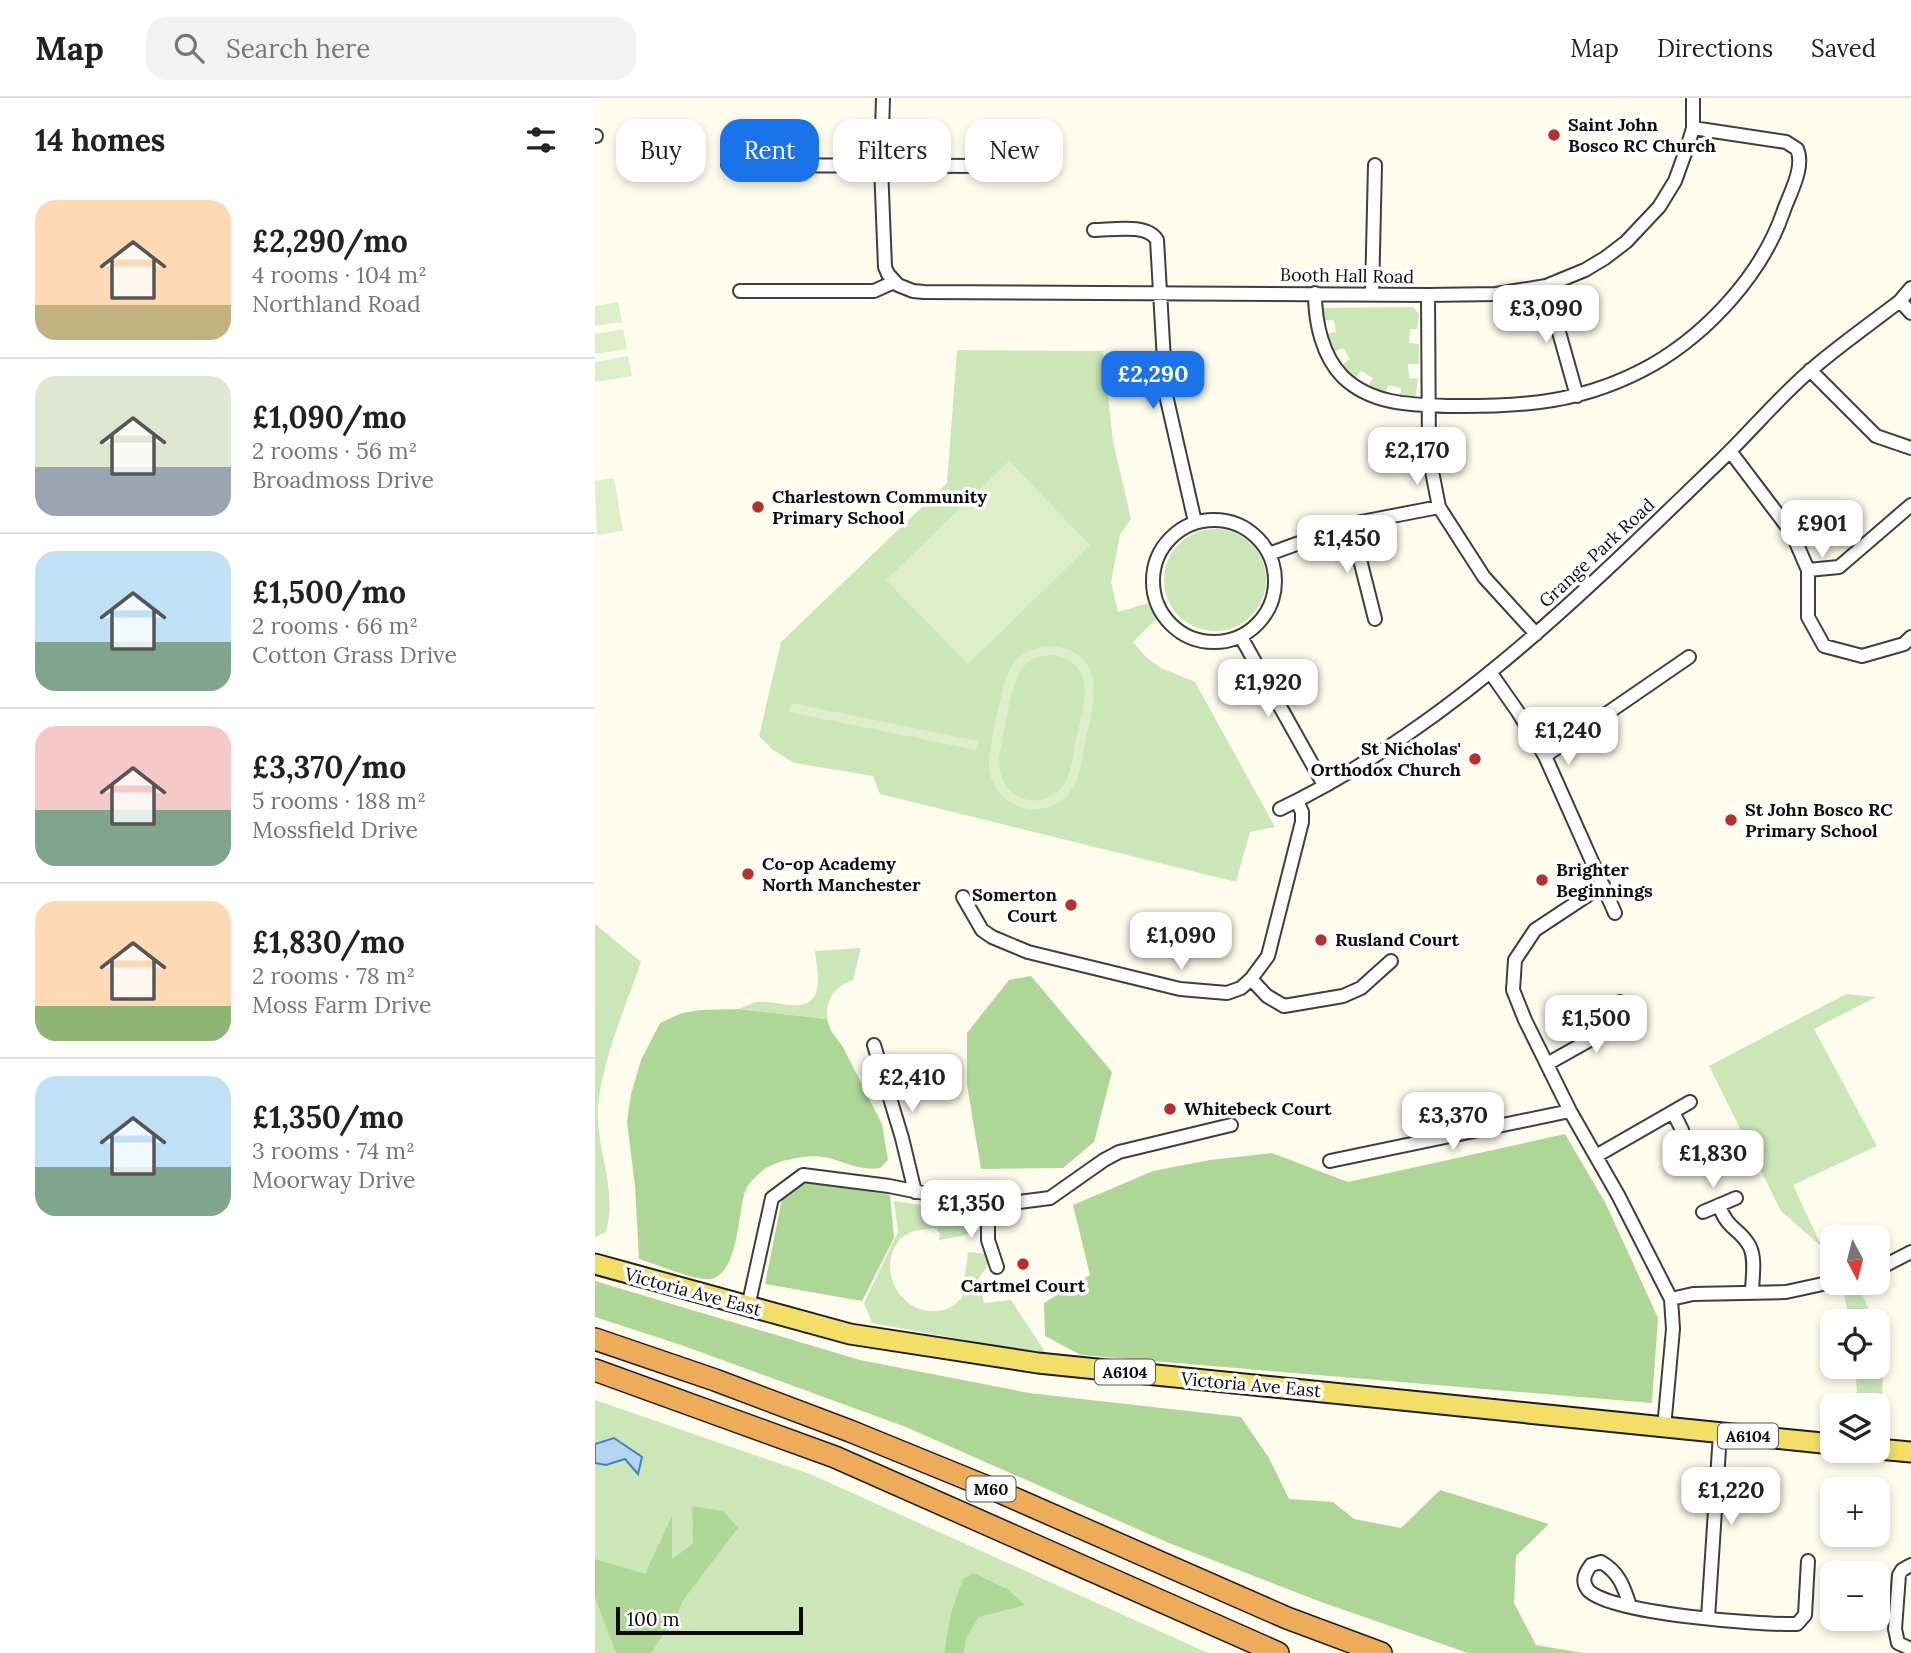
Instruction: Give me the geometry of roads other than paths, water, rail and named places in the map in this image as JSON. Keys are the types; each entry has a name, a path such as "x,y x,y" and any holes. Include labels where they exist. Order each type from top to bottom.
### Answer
{"highway":[{"name":"M60","path":"595,1339 715,1380 850,1431 1002,1493 1287,1618 1381,1653"},
{"name":"M60","path":"595,1370 835,1457 1278,1653"}],"main road":[{"name":"Victoria Ave East","path":"595,1264 850,1334 1038,1363 1820,1443"},
{"path":"1890,1450 1911,1452"}],"street":[{"path":"882,119 883,98"},
{"name":"Booth Hall Road","path":"894,282 903,288 924,292 1428,295 1496,294 1546,286 1585,270 1626,242 1659,207 1675,181 1693,128 1693,98"},
{"path":"1315,293 1315,308 1329,359 1344,378 1374,397 1395,403 1504,407 1577,396 1616,382 1652,365 1711,323 1755,267 1782,218 1799,166 1797,149 1786,142 1693,128"},
{"path":"1372,294 1375,165"},
{"path":"740,291 874,291 894,282 888,274 884,259 882,182"},
{"path":"1094,230 1144,230 1153,233 1157,244 1166,396 1195,522"},
{"path":"1546,286 1577,396"},
{"name":"Grange Park Road","path":"1280,809 1411,732 1490,672 1536,634 1730,451 1810,370 1899,301 1911,288"},
{"path":"1428,295 1429,456 1439,507 1484,577 1536,634"},
{"path":"1899,301 1911,313"},
{"path":"1810,370 1876,436 1911,448"},
{"path":"1730,451 1792,533 1808,570 1808,617 1824,646 1862,656 1904,644 1911,637"},
{"path":"1808,570 1839,567 1911,505"},
{"path":"1269,554 1351,524 1439,507"},
{"path":"1217,520 1235,523 1253,534 1269,554 1275,574 1272,602 1261,620 1241,637 1207,642 1187,636 1168,622 1156,602 1152,581 1154,566 1162,547 1180,530 1195,522 1217,520"},
{"path":"1351,524 1375,619"},
{"path":"1241,637 1324,785"},
{"path":"1545,756 1689,657"},
{"path":"1490,672 1545,756 1615,913"},
{"path":"963,897 982,930 992,937 1028,951 1180,989 1227,993 1241,988 1264,963 1302,822 1302,812 1297,801"},
{"path":"1603,886 1535,930 1515,960 1513,990 1570,1111 1671,1299 1673,1329 1664,1428"},
{"path":"1251,979 1274,1002 1284,1006 1343,996 1360,988 1391,961"},
{"path":"1547,1064 1633,1023 1621,1002"},
{"path":"874,1045 915,1192"},
{"path":"1596,1156 1690,1102"},
{"path":"1330,1161 1570,1111"},
{"path":"1673,1112 1682,1130"},
{"path":"748,1307 772,1198 803,1175 889,1186 988,1206 1050,1198 1119,1152 1231,1125"},
{"path":"1703,1212 1736,1198"},
{"path":"1719,1205 1723,1217 1750,1247 1752,1293"},
{"path":"988,1206 988,1240 997,1267"},
{"path":"1890,1263 1911,1252"},
{"path":"1671,1299 1693,1294 1786,1292 1820,1285"},
{"path":"1708,1618 1720,1433"},
{"path":"1630,1606 1708,1618 1797,1624 1805,1615 1808,1561"},
{"path":"1911,1565 1899,1575 1895,1629 1898,1643 1911,1649"}],"water":[{"path":"614,1438 642,1457 638,1474 625,1459 606,1465 595,1463 595,1444"}],"place":[{"name":"Saint John Bosco RC Church","path":"1554,135"},
{"name":"Charlestown Community Primary School","path":"758,507"},
{"name":"St Nicholas' Orthodox Church","path":"1475,759"},
{"name":"St John Bosco RC Primary School","path":"1731,820"},
{"name":"Co-op Academy North Manchester","path":"748,874"},
{"name":"Brighter Beginnings","path":"1542,880"},
{"name":"Somerton Court","path":"1071,905"},
{"name":"Rusland Court","path":"1321,940"},
{"name":"Whitebeck Court","path":"1170,1109"},
{"name":"Cartmel Court","path":"1023,1264"}]}
